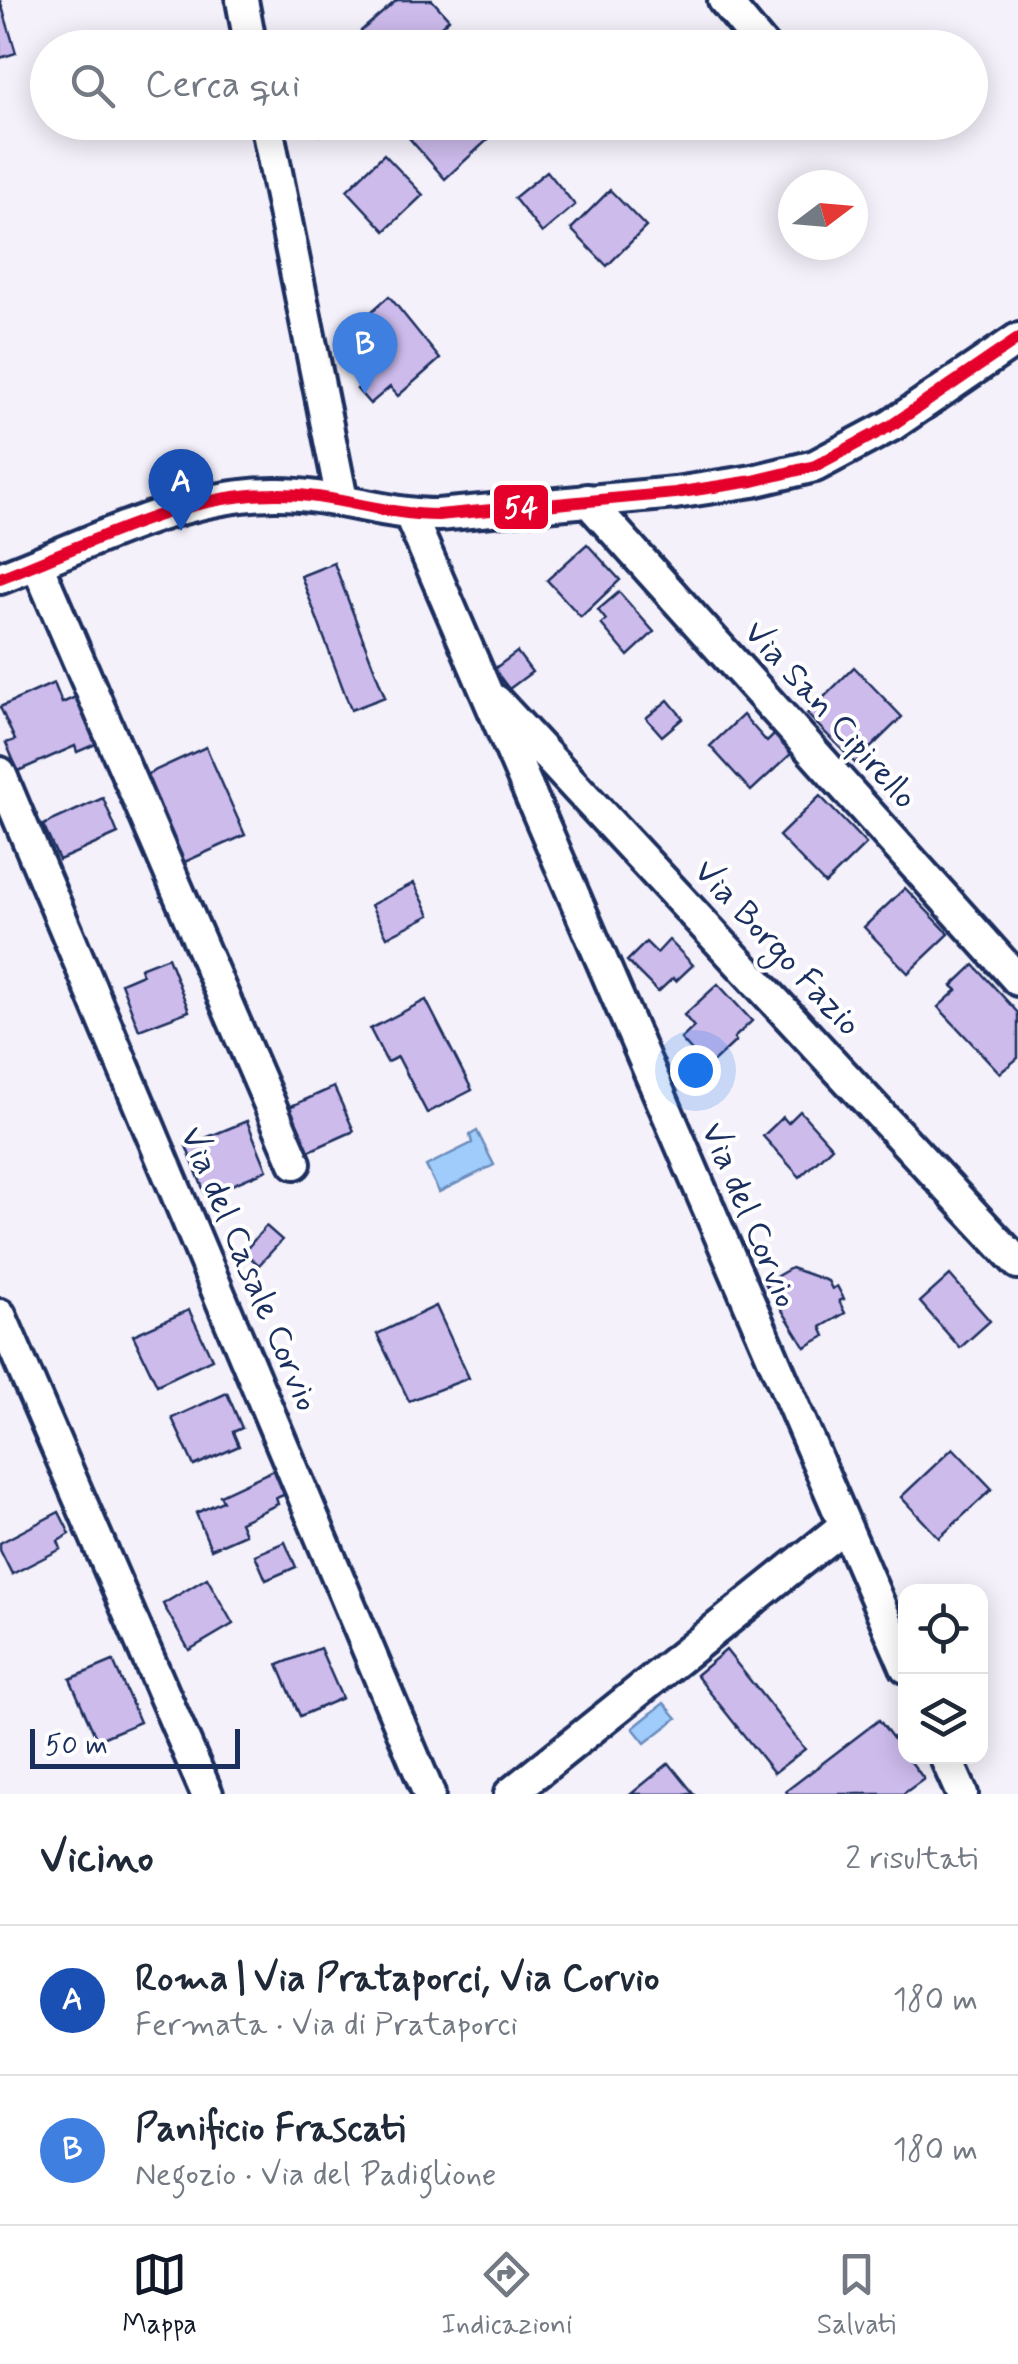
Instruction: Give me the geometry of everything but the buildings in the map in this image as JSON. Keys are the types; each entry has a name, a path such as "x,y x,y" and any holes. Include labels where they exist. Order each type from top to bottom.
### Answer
{"street":[{"path":"242,0 248,30"},
{"path":"724,0 749,30"},
{"path":"270,140 342,500"},
{"path":"0,578 147,521 220,500 284,494 342,500 410,514 451,514 693,490 769,478 815,466 892,425 1018,339"},
{"name":"Via San Cipirello","path":"587,500 1018,980"},
{"name":"Via del Corvio","path":"410,514 898,1649"},
{"path":"37,564 295,1163"},
{"name":"Via Borgo Fazio","path":"480,684 1018,1264"},
{"name":"Via del Casale Corvio","path":"0,773 429,1794"},
{"path":"0,1314 207,1794"},
{"path":"510,1794 843,1527"},
{"path":"949,1764 962,1794"}],"water":[{"path":"477,1131 494,1165 439,1192 426,1166 472,1143 470,1135"},
{"path":"664,1703 677,1718 645,1743 633,1728"}],"transit line":[{"name":"54","path":"0,578 171,511 242,496 298,495 438,515 675,493 753,481 815,466 892,425 1018,339"}],"place":[{"name":"Panificio Frascati","path":"365,394"},
{"name":"Roma | Via Prataporci, Via Corvio","path":"181,531"}]}
